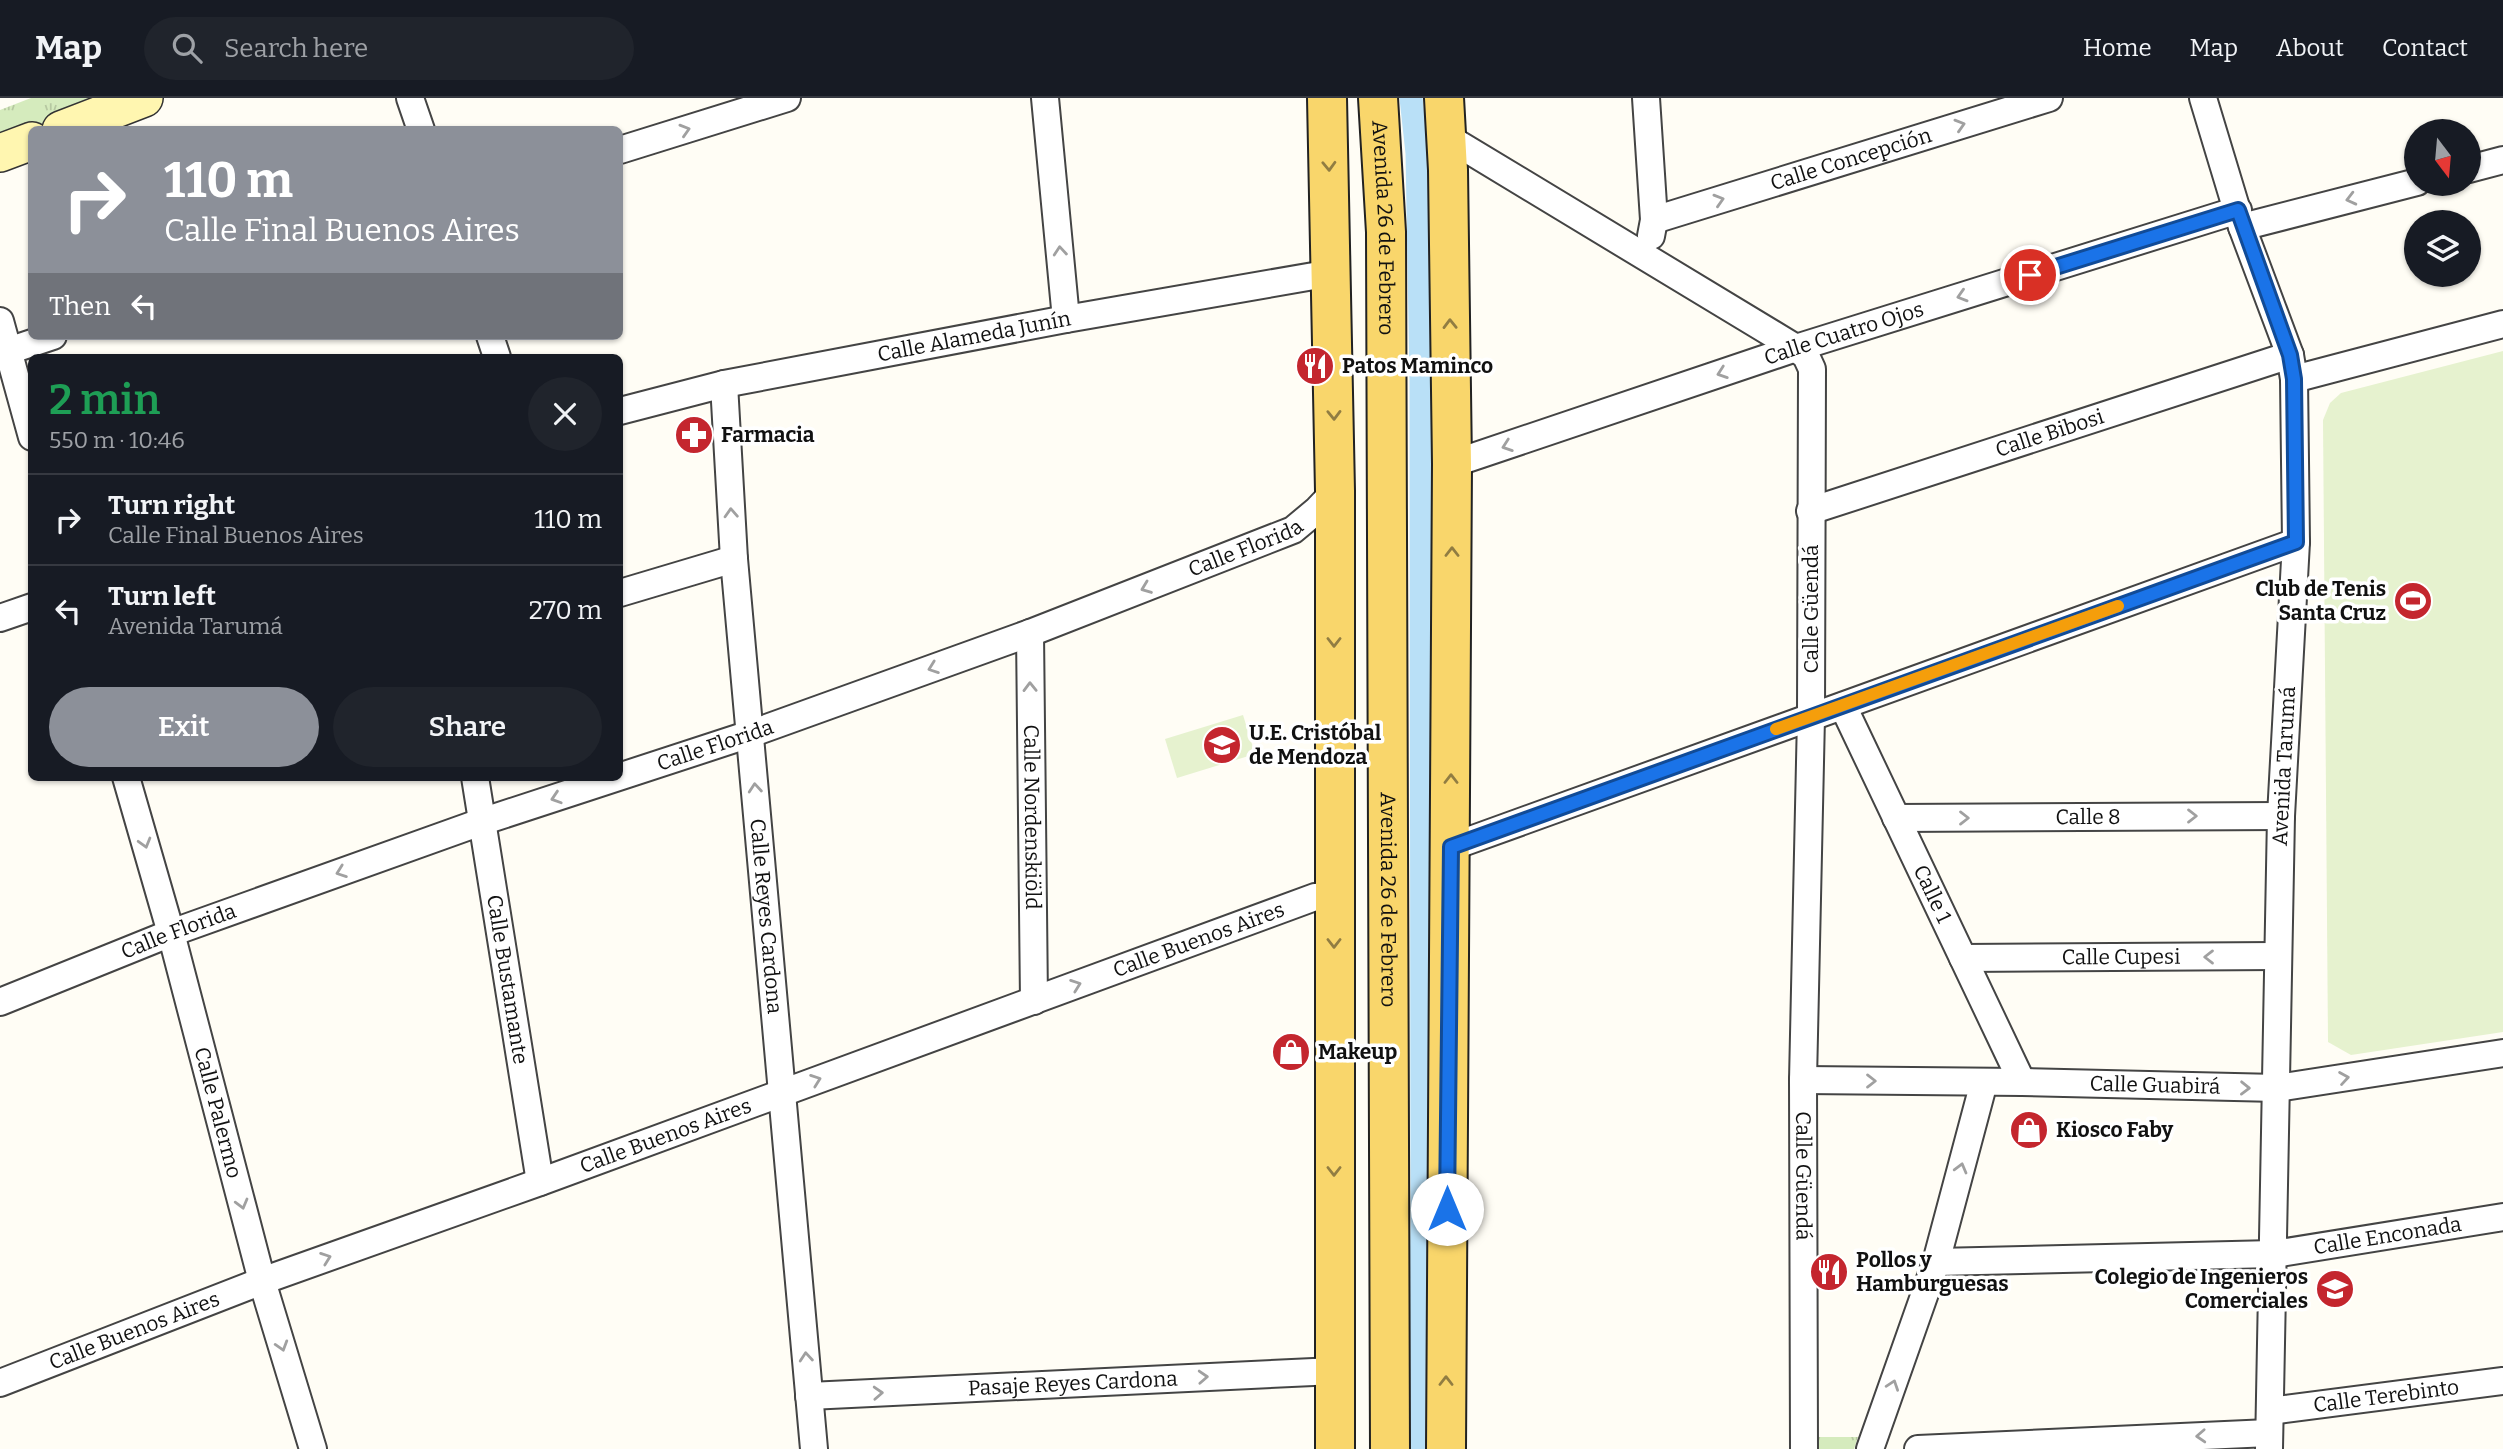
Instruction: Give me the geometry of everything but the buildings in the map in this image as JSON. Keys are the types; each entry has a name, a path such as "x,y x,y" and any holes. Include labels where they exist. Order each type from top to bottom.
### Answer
{"main road":[{"path":"1327,98 1335,491 1335,1449"},
{"name":"Avenida 26 de Febrero","path":"1353,98 1362,286 1366,1449"},
{"name":"Avenida 26 de Febrero","path":"1378,98 1386,232 1390,1449"},
{"path":"1444,98 1452,464 1446,1449"},
{"path":"71,126 134,100"},
{"path":"0,153 28,142"}],"street":[{"path":"410,98 420,126"},
{"path":"623,149 787,98"},
{"path":"1045,98 1066,319"},
{"path":"1646,98 1654,220 1648,256"},
{"name":"Calle Concepción","path":"1654,220 2049,98"},
{"name":"Avenida Tarumá","path":"2203,98 2240,218 2292,367 2296,542 2281,816 2269,1431"},
{"name":"Calle Güendá","path":"1447,153 1461,161 1485,160 1648,256 1796,348 1806,356 1812,369 1811,717 1803,1080 1804,1449"},
{"path":"2482,166 2503,160"},
{"name":"Calle Cuatro Ojos","path":"1452,464 1796,348 2240,218 2404,185"},
{"name":"Calle Alameda Junín","path":"623,410 724,384 1066,319 1331,273"},
{"path":"0,321 28,422"},
{"name":"Calle Bibosi","path":"1810,511 2292,367 2503,324"},
{"path":"9,351 41,340"},
{"name":"Calle Reyes Cardona","path":"724,384 734,559 814,1449"},
{"name":"Calle Florida","path":"623,776 750,734 1030,633 1293,530 1335,491"},
{"path":"1451,847 2296,542"},
{"path":"623,592 734,559"},
{"path":"0,618 28,608"},
{"name":"Calle Nordenskiöld","path":"1030,633 1034,1001"},
{"name":"Calle 1","path":"1843,706 2022,1082"},
{"name":"Calle Palermo","path":"127,781 171,933 262,1281 313,1449"},
{"name":"Calle Bustamante","path":"476,781 540,1182"},
{"name":"Calle Florida","path":"0,1002 171,933 481,822 606,781"},
{"name":"Calle 8","path":"1896,818 2281,816"},
{"name":"Calle Buenos Aires","path":"0,1383 262,1281 540,1182 1315,897 1333,896"},
{"name":"Calle Cupesi","path":"1963,957 2277,956"},
{"name":"Calle Guabirá","path":"1803,1080 2277,1088 2503,1053"},
{"path":"1870,1449 1936,1262 1984,1082"},
{"name":"Calle Enconada","path":"1936,1262 2274,1254 2503,1217"},
{"name":"Pasaje Reyes Cardona","path":"809,1396 1335,1371"},
{"name":"Calle Terebinto","path":"1918,1449 2269,1431 2503,1381"}],"green space":[{"path":"31,98 113,98 46,126 28,126 28,133 0,145 0,110"},
{"name":"Club de Tenis Santa Cruz","path":"2503,351 2503,1032 2351,1055 2328,1042 2323,420 2330,403 2341,393"},
{"path":"1243,715 1255,754 1177,778 1165,739"},
{"path":"1818,1437 1858,1437 1854,1449 1818,1449"}],"waterway":[{"path":"1411,98 1417,153 1421,379 1422,1225 1417,1449"}],"slow traffic":[{"path":"1776,729 2118,606"}],"place":[{"name":"Patos Maminco","path":"1315,366"},
{"name":"Farmacia","path":"694,435"},
{"name":"Club de Tenis Santa Cruz","path":"2413,601"},
{"name":"U.E. Cristóbal de Mendoza","path":"1222,745"},
{"name":"Makeup","path":"1291,1052"},
{"name":"Kiosco Faby","path":"2029,1130"},
{"name":"Pollos y Hamburguesas","path":"1829,1272"},
{"name":"Colegio de Ingenieros Comerciales","path":"2335,1289"}],"route":[{"path":"1447,1209 1451,847 2296,542 2294,379 2290,355 2238,210 2030,275"}]}
